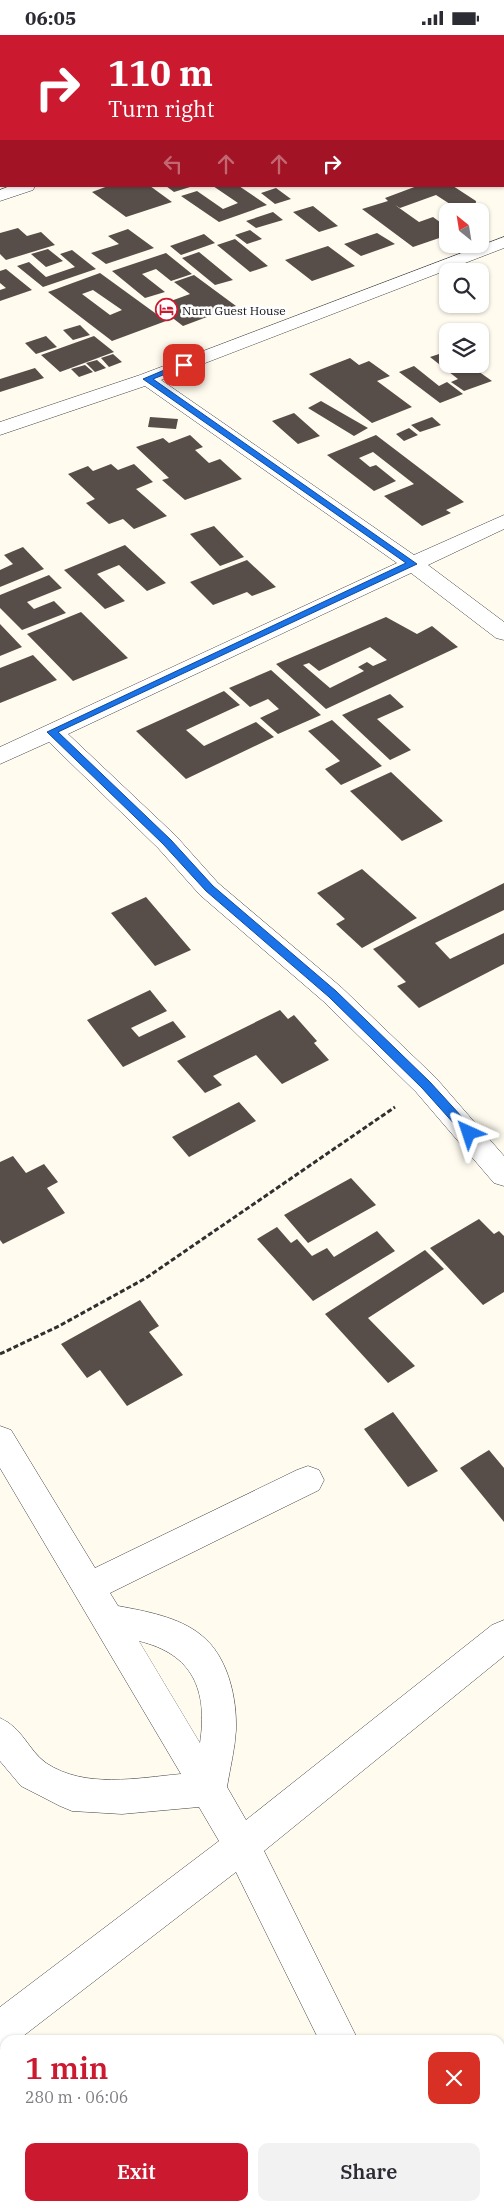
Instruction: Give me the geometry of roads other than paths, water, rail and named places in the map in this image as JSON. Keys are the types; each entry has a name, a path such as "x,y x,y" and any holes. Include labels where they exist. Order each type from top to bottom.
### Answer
{"street":[{"path":"0,196 24,187"},
{"path":"0,429 147,379 504,242"},
{"path":"147,379 413,564 504,633"},
{"path":"0,756 504,521"},
{"path":"52,732 167,842 209,889 332,994 426,1085 504,1175"},
{"path":"0,1440 242,1846 337,2035"},
{"path":"89,1587 308,1480"},
{"path":"108,1619 150,1627 165,1633 180,1640 200,1656 215,1683 220,1725 209,1789"},
{"path":"0,2030 242,1846 504,1636"},
{"path":"0,1735 33,1774 72,1794 122,1797 209,1789"}],"place":[{"name":"Nuru Guest House","path":"166,310"}]}
